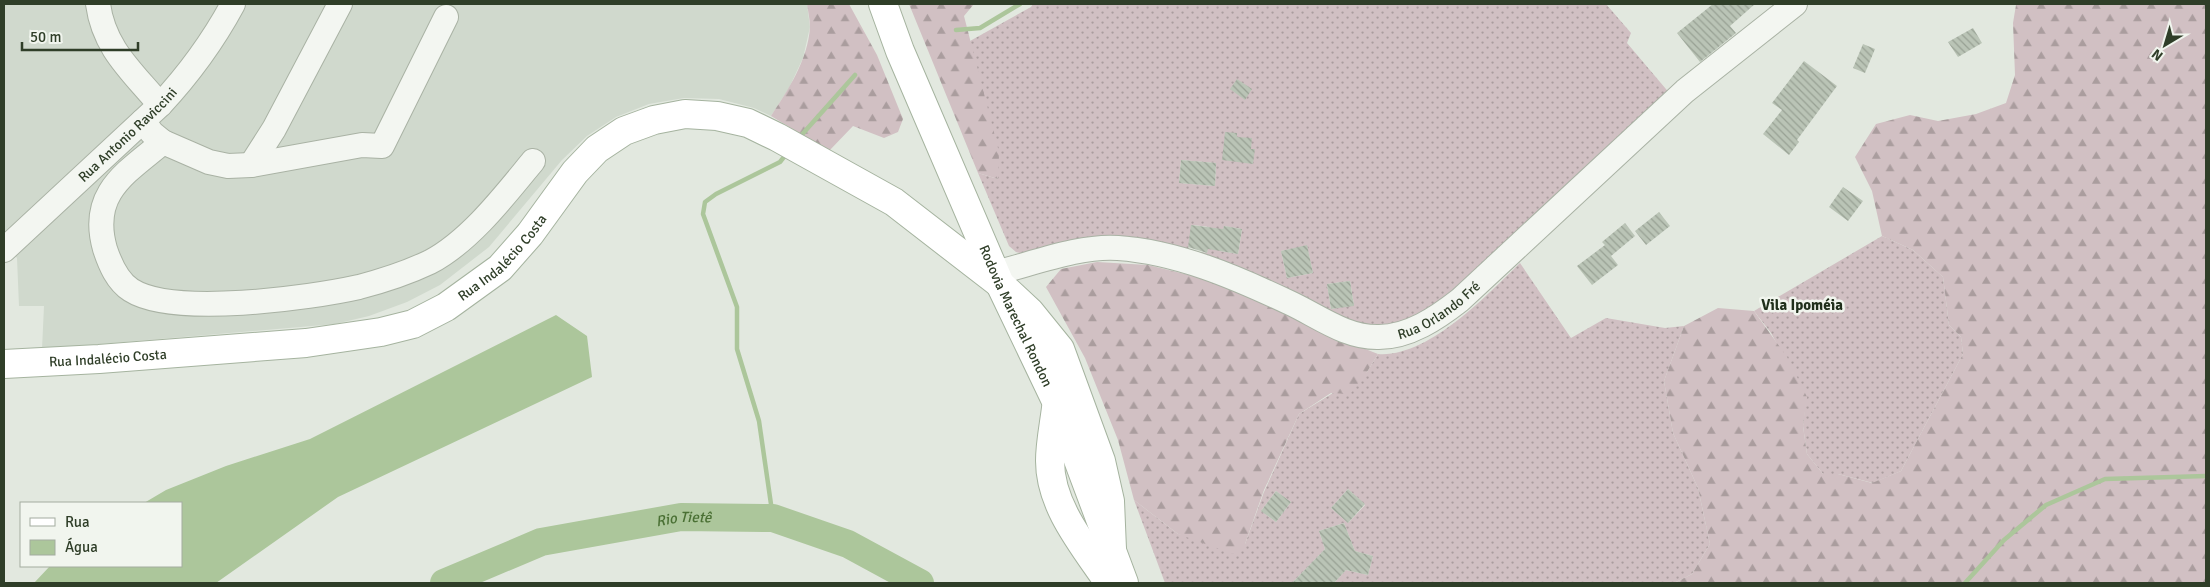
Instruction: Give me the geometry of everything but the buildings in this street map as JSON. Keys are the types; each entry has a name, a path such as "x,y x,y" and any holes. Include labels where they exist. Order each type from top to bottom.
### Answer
{"main road":[{"name":"Rodovia Marechal Rondon","path":"875,4 900,51"},
{"name":"Rodovia Marechal Rondon","path":"883,4 900,51 998,279 1045,376 1104,508 1120,574"},
{"name":"Rua Indalécio Costa","path":"4,364 99,359 306,343 413,324 446,307 500,268 530,234 575,172 597,149 624,132 654,120 685,114 709,115 748,123 894,202 998,279 1030,312 1060,349 1101,461 1104,508"},
{"name":"Rua Indalécio Costa","path":"936,234 1045,376"},
{"path":"1056,401 1050,462 1054,490 1068,520 1120,574"},
{"path":"1068,520 1084,524 1104,508"}],"street":[{"path":"98,4 101,23 112,46 126,66 160,105"},
{"name":"Rua Antonio Raviccini","path":"4,250 160,105 196,65 233,4"},
{"path":"252,165 274,129 340,4"},
{"name":"Rua Orlando Fré","path":"998,279 1092,250 1118,248 1174,259 1220,271 1305,310 1340,329 1359,336 1380,338 1399,334 1438,318 1460,300 1685,91 1795,4"},
{"path":"143,121 152,133 163,142 209,162 228,166 252,165 362,145 382,146 446,17"},
{"path":"163,142 120,179 103,204 101,232 105,250 118,277 125,285 138,294 207,304 254,302 360,287 431,261 461,240 492,209 532,161"}],"shaded area":[{"path":"4,4 807,4 810,27 803,58 789,88 771,116 754,108 719,99 684,98 649,104 616,117 587,136 562,160 489,247 440,285 407,302 369,316 335,324 42,349 44,306 19,306 17,258 4,243"}],"green space":[{"path":"807,4 849,4 877,55 903,119 898,132 884,138 853,126 829,151 771,116 796,74 805,51 810,27"},
{"path":"909,4 974,4 964,16 999,152 998,179 978,173"},
{"path":"1033,4 1606,4 1631,33 1627,43 1671,95 1434,315 1361,330 1218,264 1028,255 1016,252 1009,246 978,173 998,179 970,41 1031,7","holes":["1181,160 1216,163 1215,186 1179,183","1192,225 1210,227 1207,253 1188,251","1224,226 1242,229 1238,254 1220,251","1307,246 1313,273 1287,278 1281,251","1350,281 1354,305 1331,309 1327,284"]},
{"path":"2206,4 2206,583 1674,583 1692,574 1710,544 1698,488 1673,433 1664,381 1684,326 1718,308 1754,311 1787,357 1807,397 1803,426 1807,454 1823,474 1838,474 1872,483 1901,471 1963,354 1961,337 1949,325 1943,277 1913,250 1882,236 1872,191 1855,157 1876,124 1910,115 1938,121 1976,114 2006,103 2015,75 2013,23 2016,5"},
{"path":"1882,236 1913,250 1943,277 1949,325 1961,337 1963,354 1901,471 1873,483 1838,474 1823,474 1807,454 1803,426 1806,397 1771,333 1754,311"},
{"path":"1097,262 1148,265 1222,283 1340,339 1378,354 1350,394 1331,393 1299,414 1264,490 1245,544 1233,554 1178,534 1134,500 1118,440 1085,358 1046,287 1061,269"},
{"path":"1520,263 1571,338 1606,318 1665,328 1684,326 1664,381 1673,433 1698,488 1710,544 1692,574 1674,583 1334,583 1346,570 1368,575 1373,556 1355,551 1344,523 1319,531 1325,549 1292,583 1165,583 1134,500 1178,534 1245,544 1264,492 1299,414 1367,372 1378,354 1397,353 1417,346 1436,335 1474,307","holes":["1348,489 1365,505 1348,523 1331,508","1276,491 1291,502 1276,522 1261,511"]}],"water":[{"path":"556,315 587,336 592,377 338,497 216,583 34,583 49,567 182,567 182,502 146,502 166,490 226,466 310,439"}],"waterway":[{"path":"956,30 980,28 1020,4"},
{"path":"798,139 855,75"},
{"path":"773,518 759,421 737,349 737,307 703,214 705,202 716,194 780,162 787,153"},
{"path":"1965,583 2004,540 2046,505 2105,479 2206,476"},
{"name":"Rio Tietê","path":"444,583 541,542 681,517 773,518 848,544 920,583"}],"district":[{"name":"Vila Ipoméia","path":"1802,305"}]}
